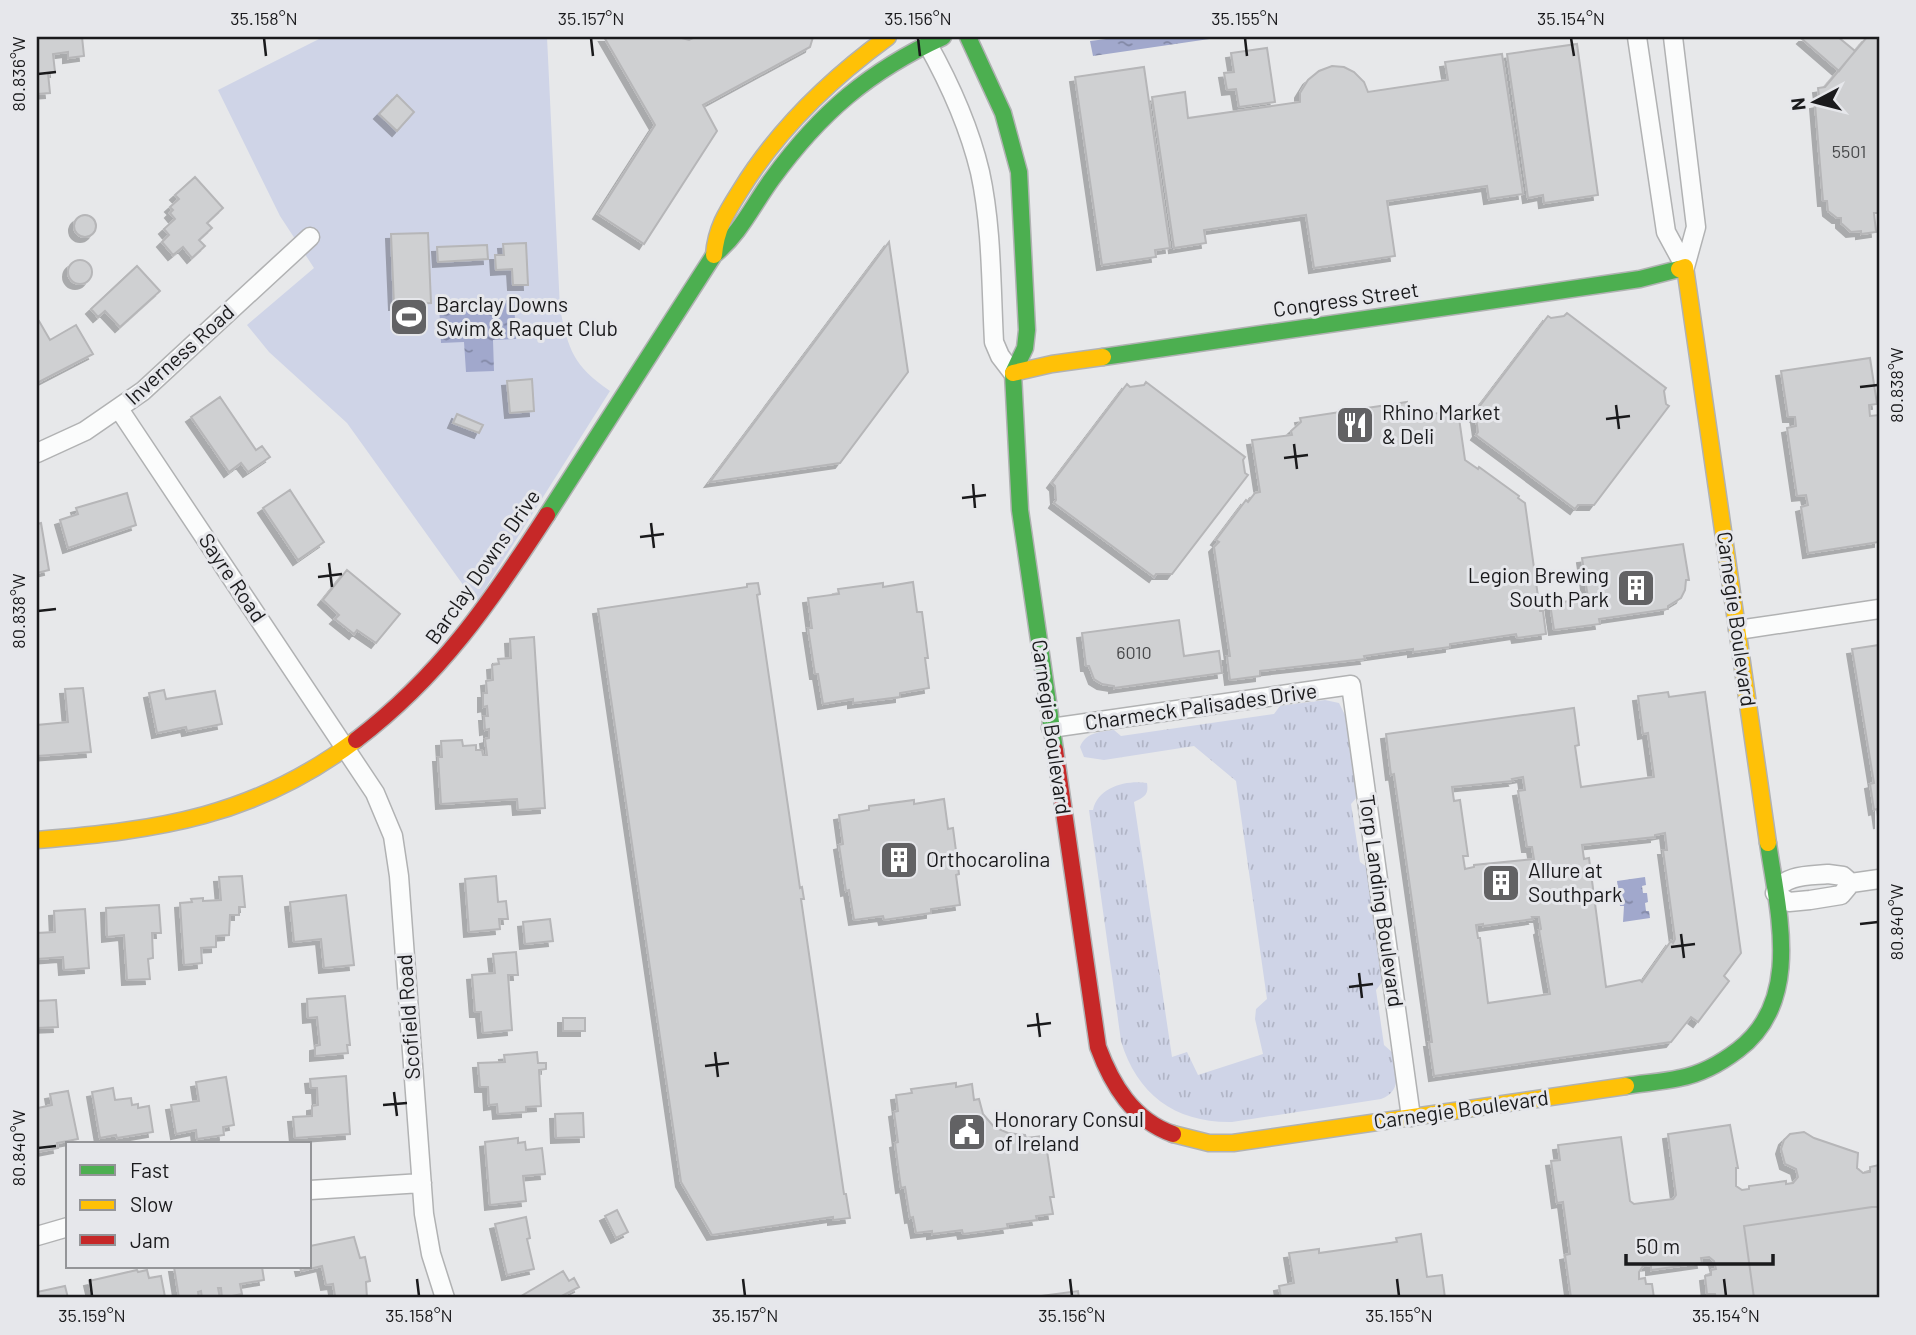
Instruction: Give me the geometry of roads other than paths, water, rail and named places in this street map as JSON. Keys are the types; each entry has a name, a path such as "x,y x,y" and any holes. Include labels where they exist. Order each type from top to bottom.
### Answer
{"street":[{"name":"Barclay Downs Drive","path":"714,255 715,238 720,223 772,144 840,73 888,37"},
{"name":"Carnegie Boulevard","path":"968,37 1003,113 1018,172 1026,261 1027,330 1025,348 1013,373 1020,510 1098,1047 1106,1071 1140,1116 1186,1139 1211,1143 1248,1141 1411,1118 1659,1082 1699,1073 1720,1065 1737,1052 1757,1031 1777,993 1783,959 1775,893 1685,267 1666,232 1637,37"},
{"name":"Carnegie Boulevard","path":"1673,37 1696,227 1685,267"},
{"name":"Barclay Downs Drive","path":"37,840 145,829 220,811 286,782 344,747 383,718 455,647 484,610 615,412 714,255 725,246 784,162 826,113 872,73 931,39"},
{"name":"Carnegie Boulevard","path":"931,39 976,158 988,230 994,342 1000,356 1013,373"},
{"name":"Inverness Road","path":"37,453 85,431 159,378 310,237"},
{"name":"Congress Street","path":"1013,373 1063,362 1640,279 1685,267"},
{"name":"Sayre Road","path":"119,409 344,747"},
{"path":"1738,631 1879,609"},
{"name":"Charmeck Palisades Drive","path":"1051,728 1351,685"},
{"name":"Torp Landing Boulevard","path":"1351,685 1411,1118"},
{"name":"Scofield Road","path":"344,747 375,793 390,826 395,847 427,1237 445,1298"},
{"path":"1775,893 1788,902 1831,897 1844,893 1851,883 1879,879"},
{"path":"312,1190 422,1183"},
{"path":"37,1236 66,1228"}],"water":[{"path":"1122,37 1223,37 1093,56 1090,41"},
{"path":"514,300 516,339 493,340 494,371 466,372 464,342 441,343 439,304"},
{"path":"1645,877 1646,885 1642,886 1643,893 1647,893 1648,902 1645,903 1650,918 1623,922 1624,906 1620,906 1619,897 1622,896 1622,889 1618,889 1617,881"}],"place":[{"name":"Barclay Downs Swim & Raquet Club","path":"409,317"},
{"name":"Rhino Market & Deli","path":"1355,425"},
{"name":"Legion Brewing South Park","path":"1636,588"},
{"name":"Orthocarolina","path":"899,860"},
{"name":"Allure at Southpark","path":"1501,883"},
{"name":"Honorary Consul of Ireland","path":"967,1132"}]}
